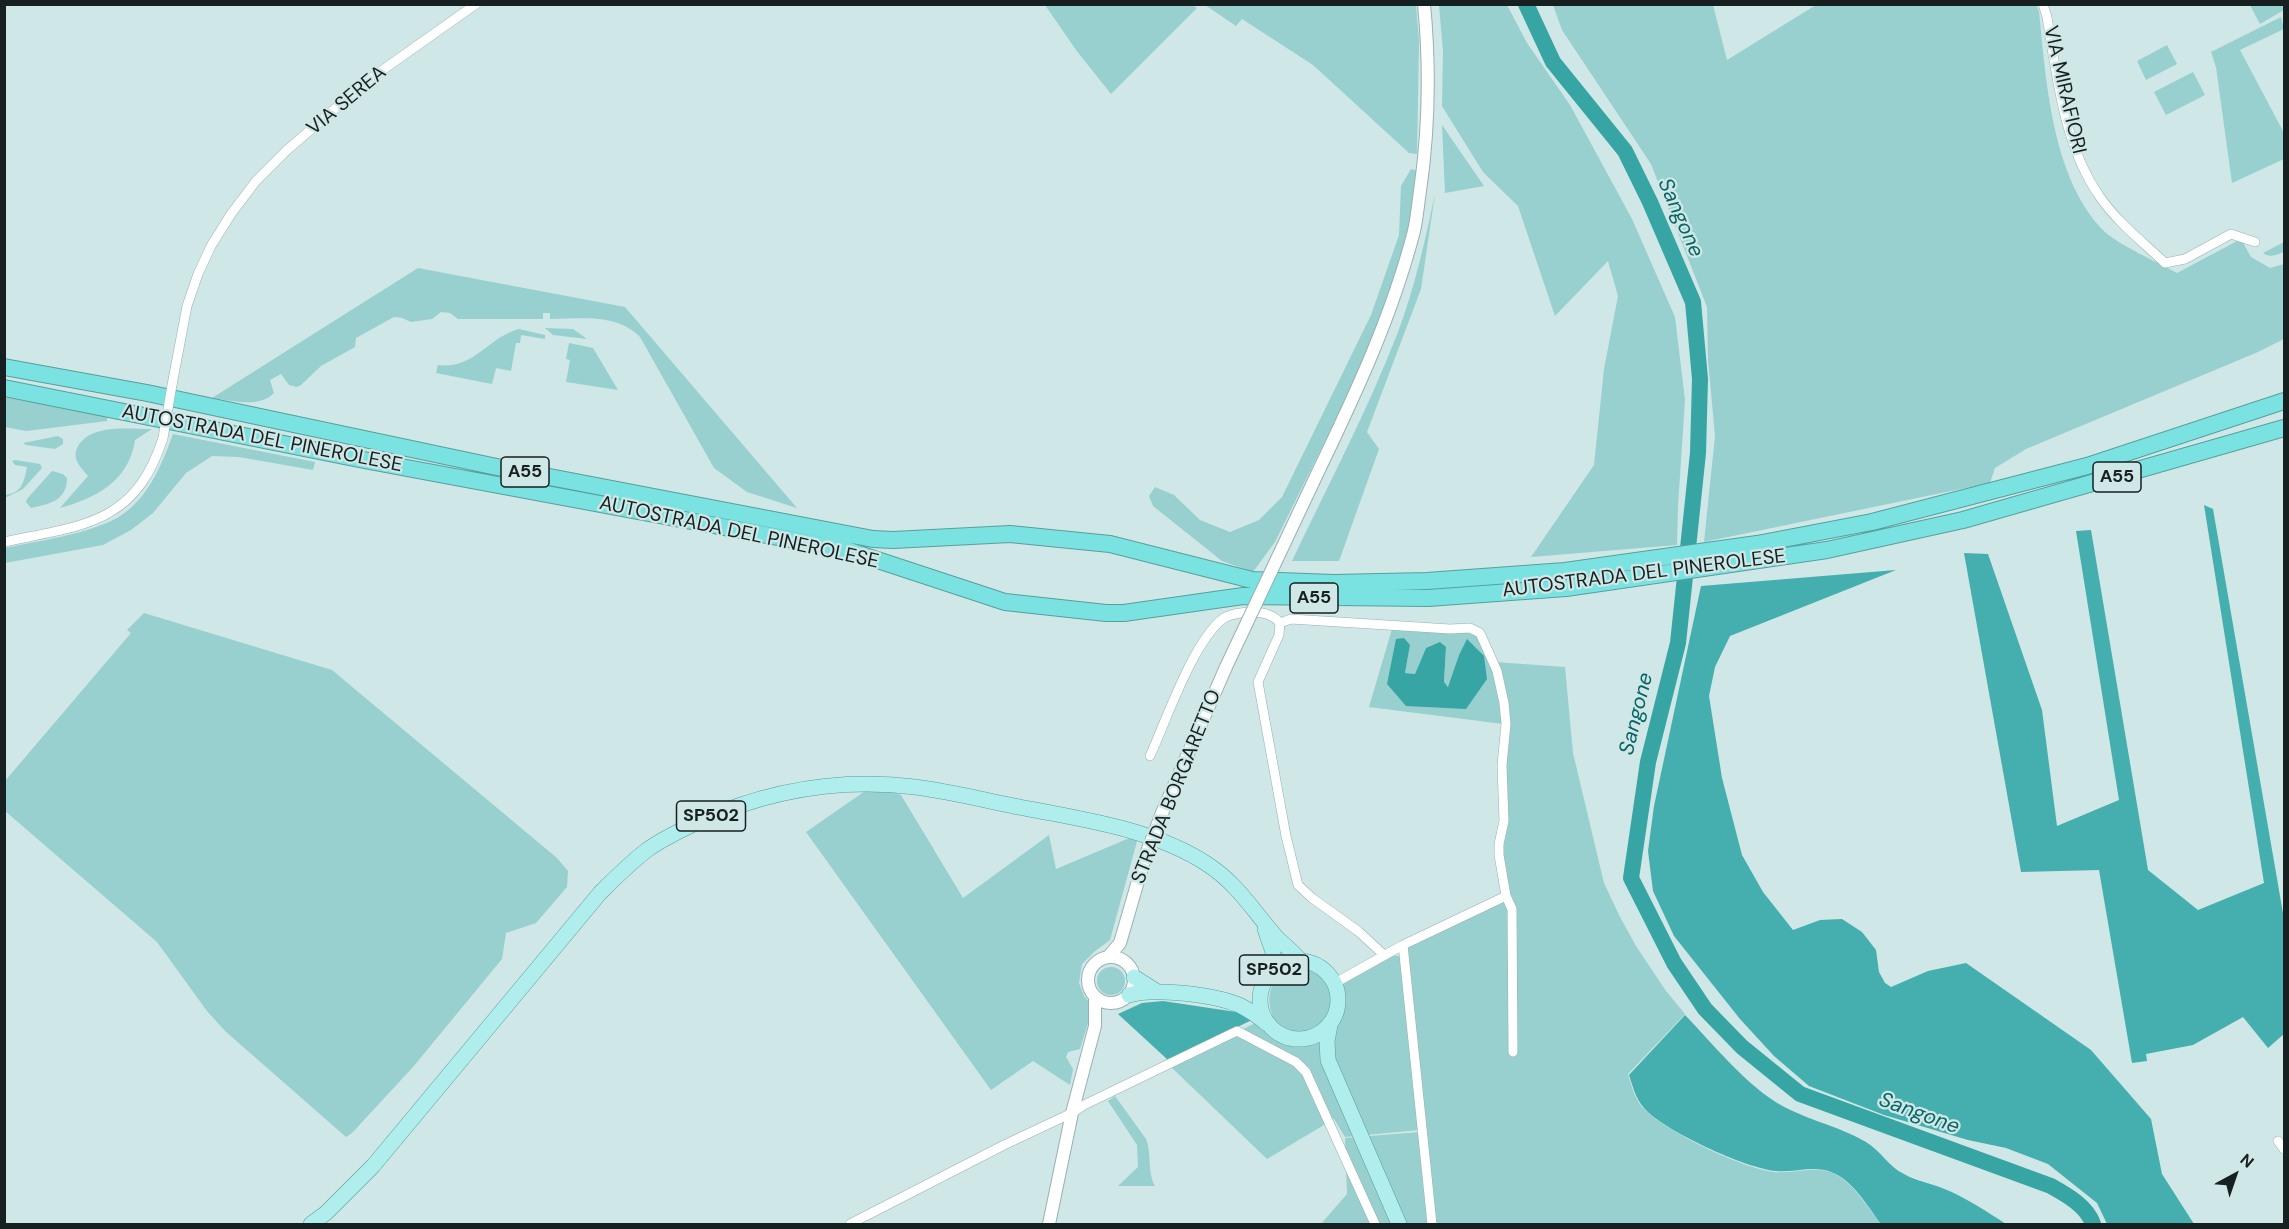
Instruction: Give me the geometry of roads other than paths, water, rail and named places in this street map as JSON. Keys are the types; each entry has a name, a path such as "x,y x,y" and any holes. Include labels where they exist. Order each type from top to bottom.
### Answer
{"highway":[{"name":"AUTOSTRADA DEL PINEROLESE","path":"4,367 147,393 492,466 873,538 893,540 1010,534 1110,544 1252,580 1334,583 1427,581 1565,571 1824,533 1945,504 2088,465 2240,416 2284,399"},
{"name":"AUTOSTRADA DEL PINEROLESE","path":"4,388 364,460 847,550 1005,602 1124,613 1223,597 1428,598 1566,588 1827,550 1963,520 2284,429"}],"main road":[{"name":"SP502","path":"311,1224 326,1213 373,1166 600,893 622,870 648,849 685,828 729,808 781,793 835,785 914,787 1109,825 1177,848 1206,863 1223,876 1254,907 1278,938 1301,961"},
{"name":"SP502","path":"1254,907 1272,944 1274,958 1272,971 1261,988 1261,1011 1276,1032 1308,1043 1328,1060"},
{"name":"SP502","path":"1272,971 1291,961 1301,961 1321,967 1335,983 1338,1005 1330,1025 1327,1041 1328,1060 1399,1224"},
{"path":"1134,977 1156,991"},
{"path":"1227,1001 1246,996 1261,988"},
{"path":"1129,995 1146,990 1227,1001 1250,1010 1269,1025"},
{"path":"1294,1039 1310,1038 1330,1025"}],"street":[{"name":"VIA SEREA","path":"4,542 87,523 111,514 129,500 144,482 155,461 163,438 187,306 211,246 231,214 256,182 286,151 367,81 476,4"},
{"name":"STRADA BORGARETTO","path":"1115,957 1145,857 1162,813 1226,667 1367,370 1383,329 1415,229 1425,160 1429,53 1424,4"},
{"name":"VIA MIRAFIORI","path":"2043,4 2064,108 2077,155 2100,198 2165,263 2185,259 2231,234 2255,242"},
{"path":"1150,756 1199,648 1217,625 1226,617 1250,612 1268,614 1280,623"},
{"path":"1280,623 1291,620 1450,629 1470,628 1480,633 1497,671 1506,724 1502,765 1504,821 1499,844 1503,885 1512,909 1513,1052"},
{"path":"1280,623 1279,635 1257,682 1286,836 1298,885 1358,931 1383,955"},
{"path":"1335,983 1383,955 1506,896"},
{"path":"1403,945 1432,1224"},
{"path":"1049,1224 1072,1113 1097,1014 1095,998 1088,985 1088,973 1097,961 1115,957 1129,964 1134,977 1129,995 1112,1003 1095,998"},
{"path":"1095,1026 1112,1003"},
{"path":"850,1224 1084,1105 1237,1031 1296,1062 1306,1072 1375,1224"},
{"path":"2277,1141 2284,1149"}],"waterway":[{"name":"Sangone","path":"1526,4 1553,62 1625,151 1650,202 1693,302 1700,379 1698,453 1678,643 1648,762 1631,878 1674,963 1705,1009 1742,1047 1800,1094 2051,1186 2081,1206 2093,1224"}]}
